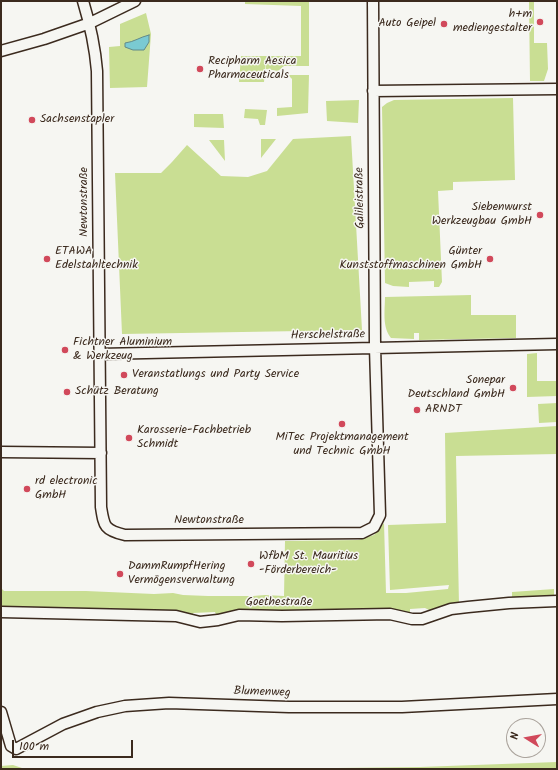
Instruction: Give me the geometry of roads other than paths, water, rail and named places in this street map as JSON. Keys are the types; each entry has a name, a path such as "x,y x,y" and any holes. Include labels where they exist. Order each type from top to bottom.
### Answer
{"street":[{"name":"Newtonstraße","path":"83,1 90,24 96,53 97,71 100,453 101,506 104,524 111,531 125,535 362,533 374,527 380,515"},
{"path":"1,50 44,39 90,24 135,1"},
{"name":"Galileistraße","path":"373,1 375,347 380,515"},
{"path":"373,91 557,89"},
{"name":"Herschelstraße","path":"100,354 557,344"},
{"path":"1,452 100,453"},
{"name":"Goethestraße","path":"1,612 176,616 200,622 218,620 239,615 290,616 390,614 412,619 422,618 451,609 509,603 557,601"},
{"name":"Blumenweg","path":"1,712 12,746 16,748 63,724 97,712 125,706 169,703 364,708 557,699"}],"water":[{"path":"149,35 149,42 144,50 133,50 125,47 125,43"}],"place":[{"name":"h+m mediengestalter","path":"540,22"},
{"name":"Auto Geipel","path":"444,24"},
{"name":"Recipharm Aesica Pharmaceuticals","path":"200,69"},
{"name":"Sachsenstapler","path":"32,120"},
{"name":"Siebenwurst Werkzeugbau GmbH","path":"540,215"},
{"name":"ETAWA Edelstahltechnik","path":"47,259"},
{"name":"Günter Kunststoffmaschinen GmbH","path":"490,259"},
{"name":"Fichtner Aluminium & Werkzeug","path":"65,350"},
{"name":"Veranstatlungs und Party Service","path":"124,375"},
{"name":"Sonepar Deutschland GmbH","path":"513,388"},
{"name":"Schütz Beratung","path":"67,392"},
{"name":"ARNDT","path":"417,410"},
{"name":"MiTec Projektmanagement und Technic GmbH","path":"342,424"},
{"name":"Karosserie-Fachbetrieb Schmidt","path":"129,438"},
{"name":"rd electronic GmbH","path":"27,489"},
{"name":"WfbM St. Mauritius -Förderbereich-","path":"251,564"},
{"name":"DammRumpfHering Vermögensverwaltung","path":"120,574"}]}
